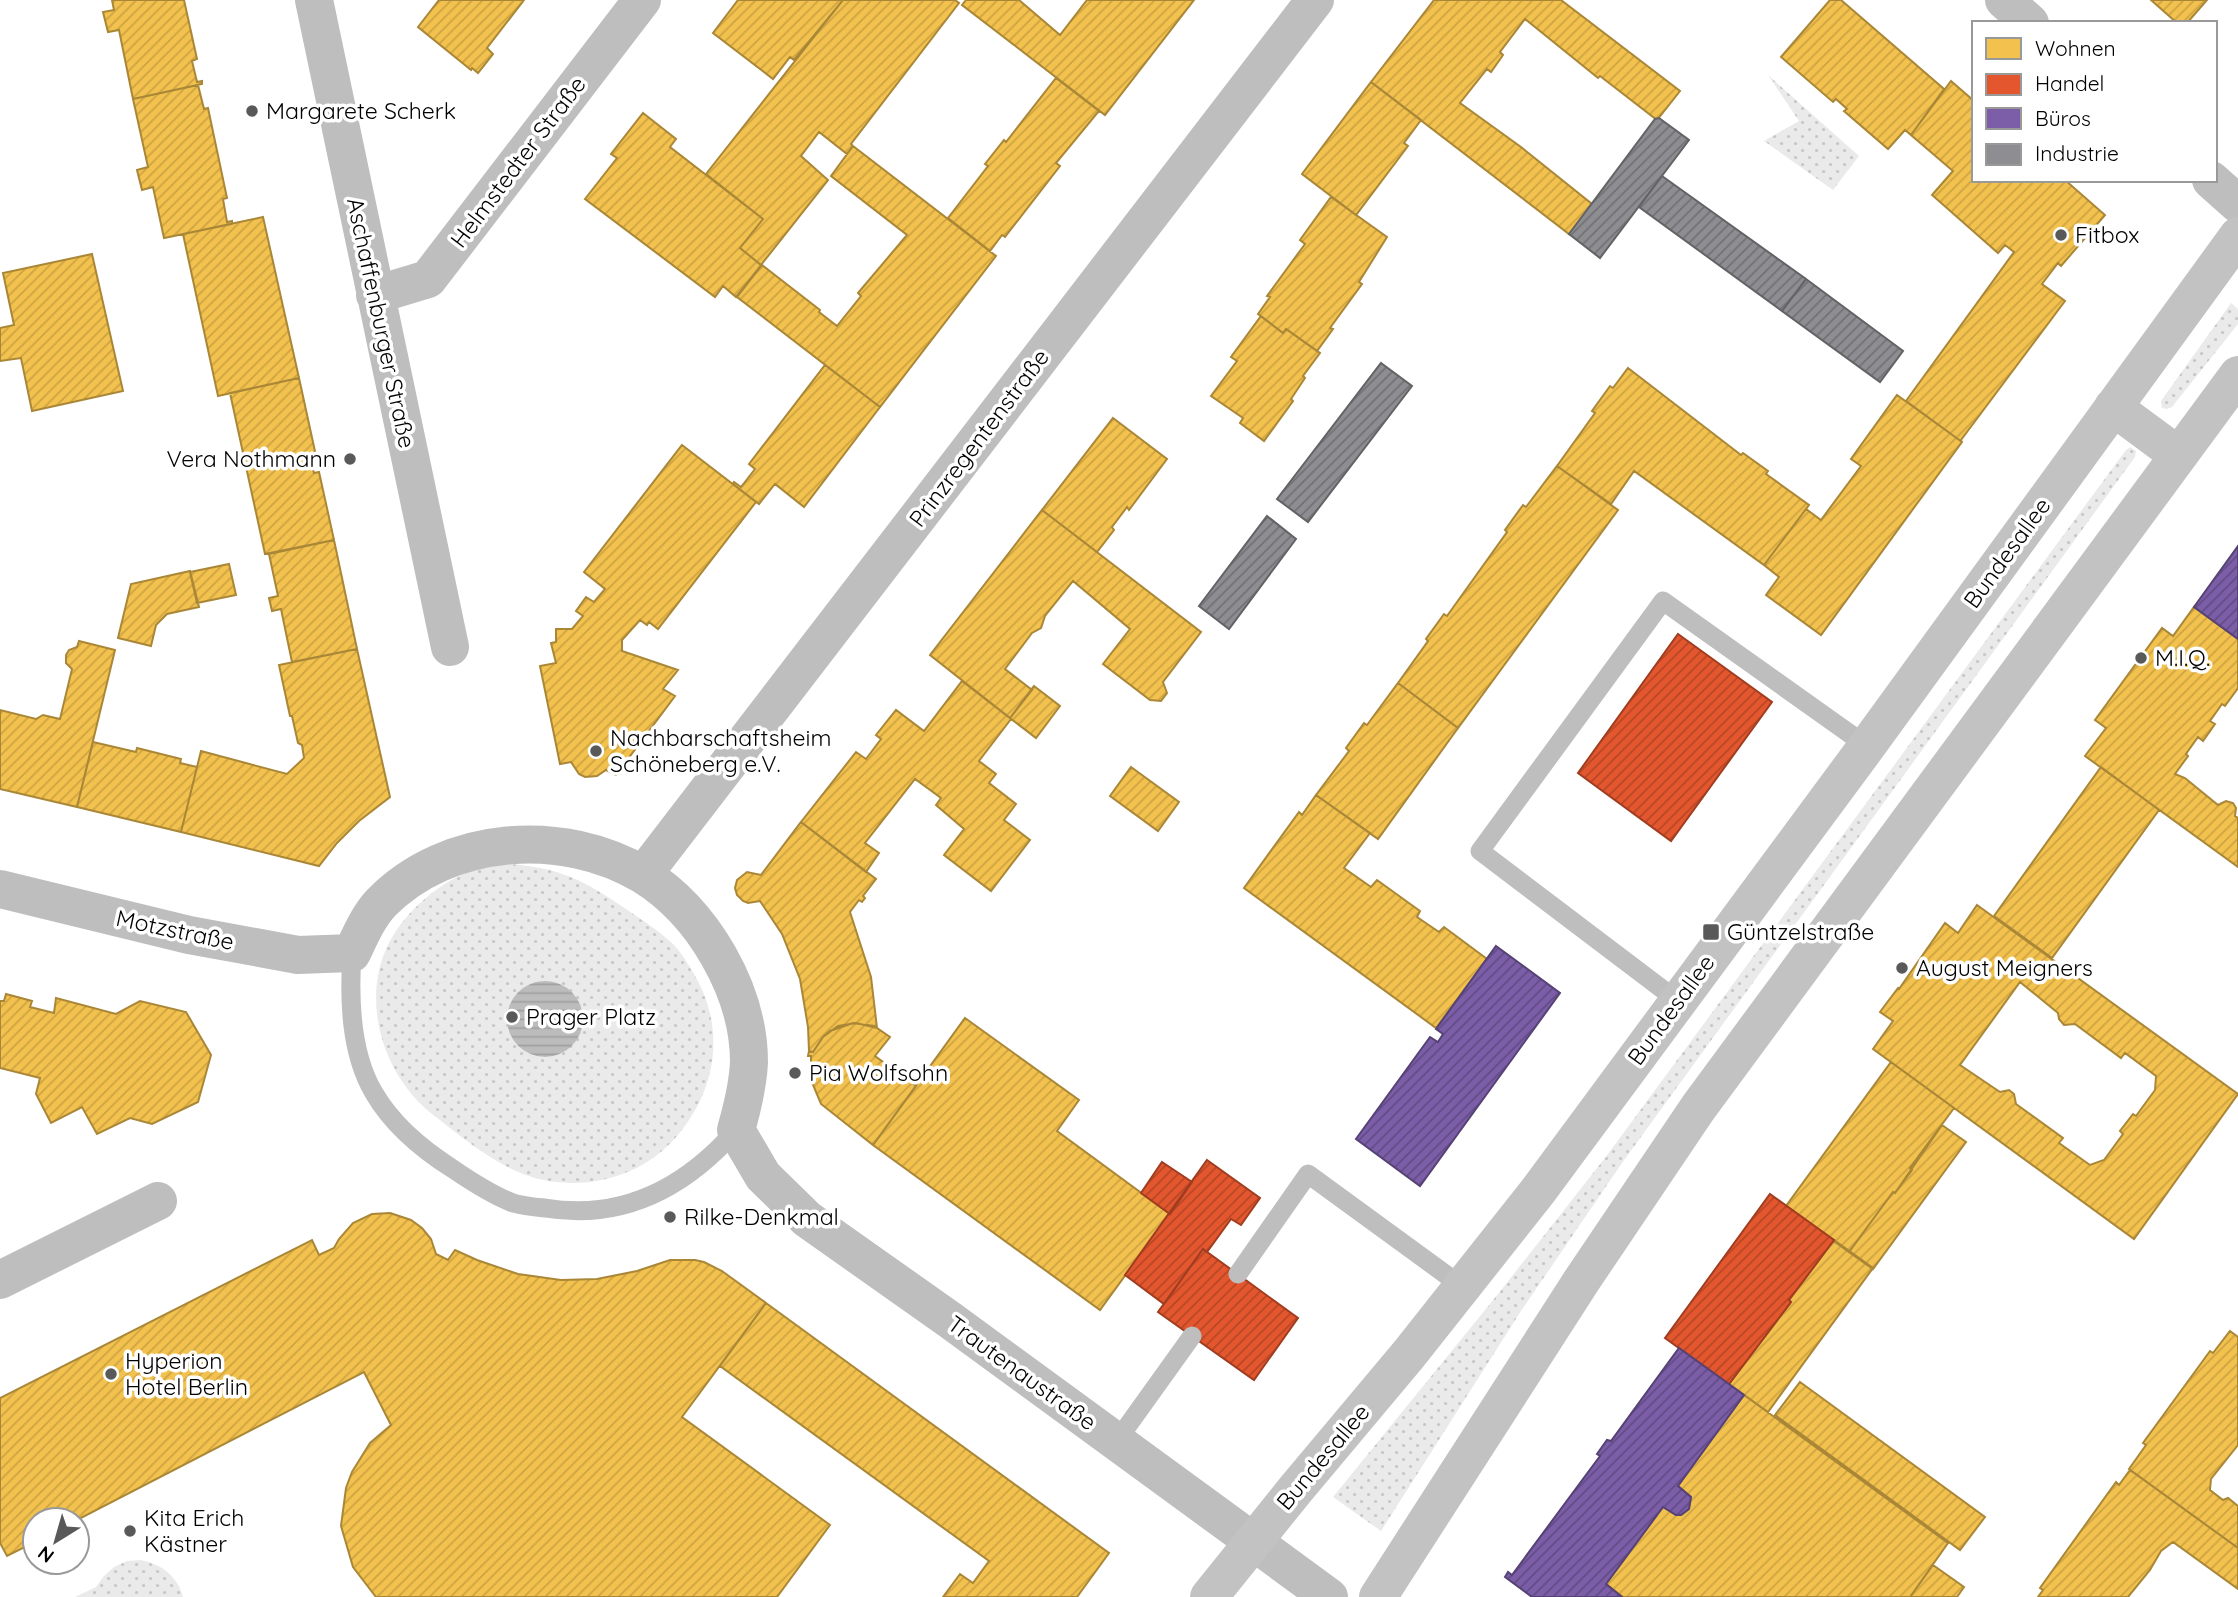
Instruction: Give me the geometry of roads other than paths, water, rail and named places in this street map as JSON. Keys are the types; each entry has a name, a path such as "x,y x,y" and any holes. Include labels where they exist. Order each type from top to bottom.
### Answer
{"main road":[{"name":"Bundesallee","path":"1209,1597 1463,1287 1538,1191 1867,746 2238,236"},
{"path":"1378,1597 1582,1280 1699,1108 2238,375"},
{"path":"2113,407 2178,456"}],"street":[{"name":"Aschaffenburger Straße","path":"314,0 450,647"},
{"name":"Helmstedter Straße","path":"375,295 428,279 642,0"},
{"name":"Prinzregentenstraße","path":"643,876 1315,0"},
{"path":"2004,0 2028,21"},
{"path":"2213,182 2238,204"},
{"path":"352,953 366,924 380,904 399,888 440,863 474,851 525,844 564,847 605,857 643,876 682,906 713,946 734,988 749,1062 736,1130"},
{"name":"Motzstraße","path":"0,889 202,937 298,955 352,953"},
{"name":"Trautenaustraße","path":"736,1130 763,1176 807,1219 1329,1597"},
{"path":"0,1280 158,1201"}],"lane":[{"path":"1678,1001 1480,850 1647,623 1664,601 1867,746"},
{"path":"352,953 350,979 355,1036 373,1092 397,1125 438,1160 480,1187 514,1203 562,1211 589,1212 640,1200 684,1178 713,1156 736,1130"},
{"path":"1238,1274 1308,1174 1463,1287"},
{"path":"1116,1442 1192,1336"}],"place":[{"name":"Margarete Scherk","path":"252,111"},
{"name":"Fitbox","path":"2061,235"},
{"name":"Vera Nothmann","path":"350,459"},
{"name":"M.I.Q.","path":"2141,658"},
{"name":"Nachbarschaftsheim Schöneberg e.V.","path":"596,751"},
{"name":"Güntzelstraße","path":"1711,932"},
{"name":"August Meigners","path":"1902,968"},
{"name":"Prager Platz","path":"512,1017"},
{"name":"Pia Wolfsohn","path":"795,1073"},
{"name":"Rilke-Denkmal","path":"670,1217"},
{"name":"Hyperion Hotel Berlin","path":"111,1374"},
{"name":"Kita Erich Kästner","path":"130,1531"}]}
